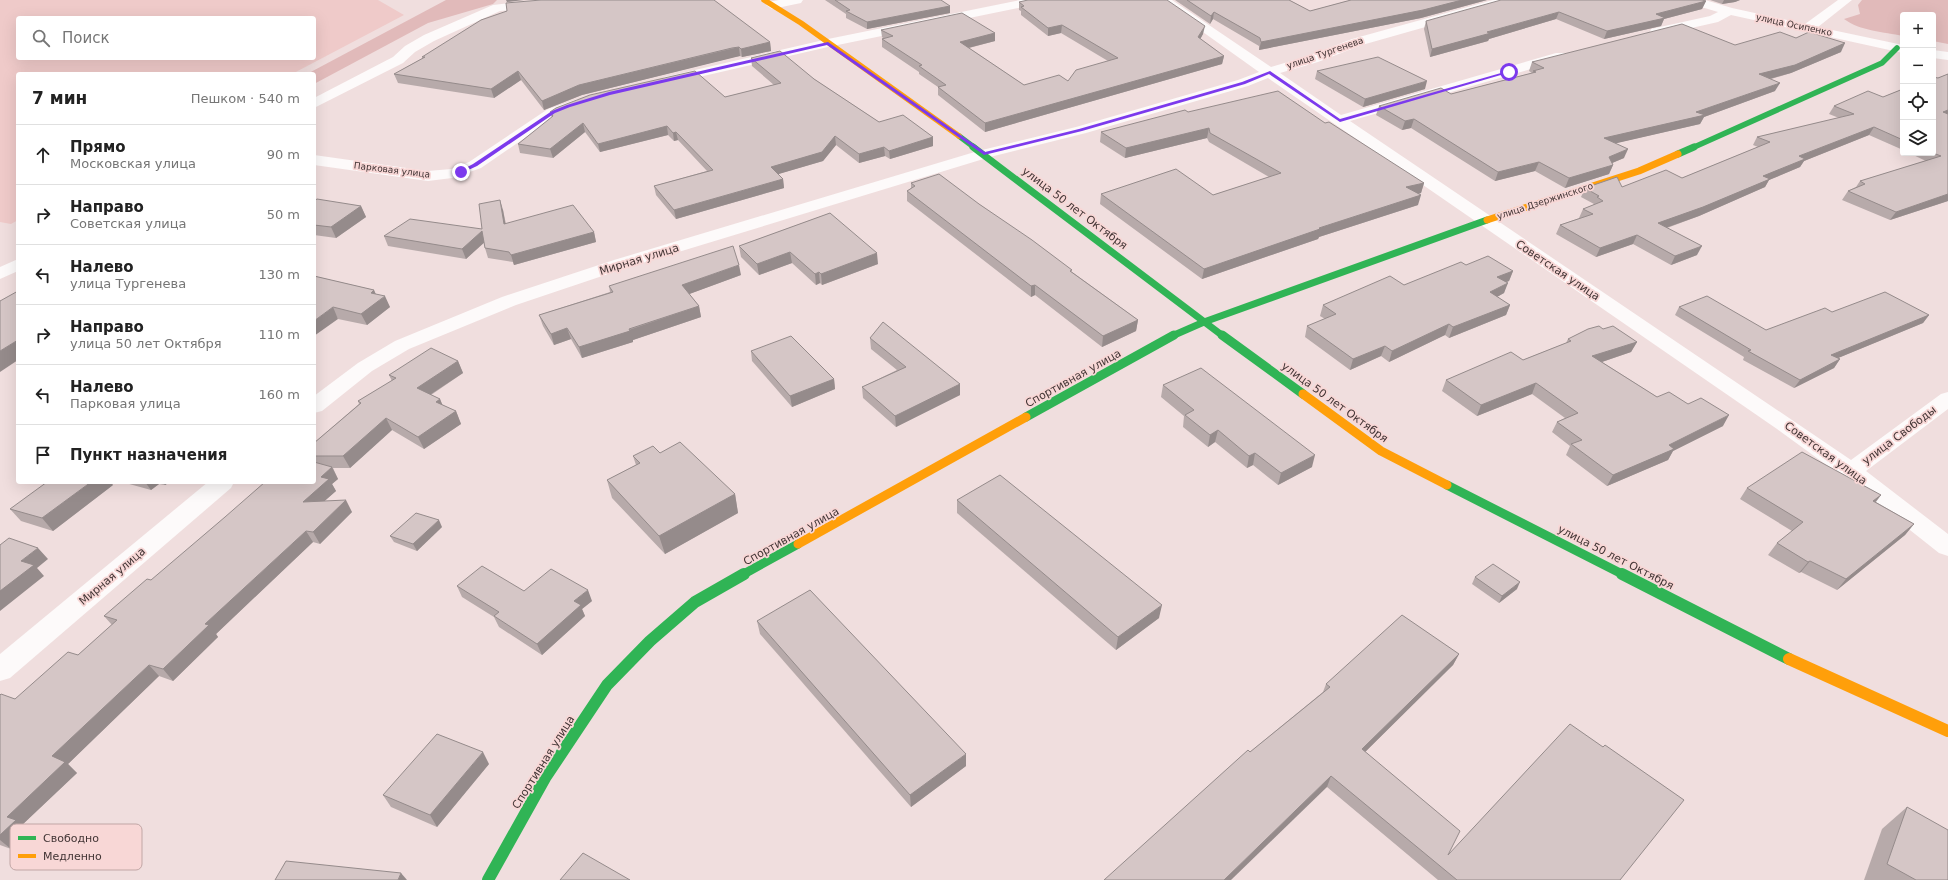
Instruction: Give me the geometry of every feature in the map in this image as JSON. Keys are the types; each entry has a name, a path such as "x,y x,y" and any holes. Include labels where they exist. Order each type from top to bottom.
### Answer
{"street":[{"path":"316,103 398,60 410,49 429,38 486,12 497,8 572,0"},
{"path":"768,2 796,0"},
{"path":"654,83 828,43 1038,0"},
{"name":"Советская улица","path":"1164,0 1485,221 1785,424 1851,471 1948,547"},
{"name":"улица Тургенева","path":"984,154 1081,130 1243,83 1270,72 1313,59 1357,42 1447,18 1506,0"},
{"name":"улица Осипенко","path":"1692,0 1730,11 1900,48"},
{"path":"1808,28 1846,0"},
{"name":"улица 50 лет Октября","path":"768,2 801,23 984,154 1204,322 1381,451 1780,655 1948,731"},
{"path":"1642,35 1714,19 1730,11"},
{"name":"улица Дзержинского","path":"1204,322 1485,221 1639,171 1882,63 1900,48"},
{"path":"1340,120 1577,52"},
{"path":"1936,54 1948,56"},
{"name":"Парковая улица","path":"316,160 428,176 444,176 461,172 475,165 553,112 594,98"},
{"name":"Мирная улица","path":"316,404 365,367 402,346 509,301 620,264 984,154"},
{"path":"0,274 16,265"},
{"name":"Спортивная улица","path":"488,880 545,778 606,685 650,641 695,602 1173,335 1204,322"},
{"name":"улица Свободы","path":"1851,471 1948,399"},
{"name":"Мирная улица","path":"0,670 221,484"}],"shaded area":[{"path":"0,0 378,0 404,15 296,72 16,72 16,221 11,224 0,222"},
{"path":"446,0 497,0 493,4 428,23 316,83 316,72 311,72"},
{"path":"1862,0 1948,0 1948,44 1936,42 1936,12 1900,12 1900,35 1865,29 1844,19 1860,14 1858,5"}],"building":[{"path":"541,0 714,0 770,42 741,49 739,47 732,48 579,85 542,101 518,71 491,89 394,74 425,57 422,57 481,20 507,11 506,3"},
{"path":"835,0 941,0 950,6 867,22 846,11 850,10"},
{"path":"1028,0 1167,0 1205,26 1198,37 1224,56 985,123 938,87 946,85 919,66 922,65 882,39 893,36 881,30 962,13 995,33 960,42 1024,85 1059,75 1068,81 1076,70 1118,58 1062,25 1048,28 1021,7 1024,6 1019,2"},
{"path":"1187,0 1289,0 1310,11 1351,0 1462,0 1423,10 1261,42 1260,38 1214,12 1211,16"},
{"path":"1501,0 1706,1 1656,14 1665,18 1607,31 1559,12 1432,49 1426,21"},
{"path":"1682,24 1735,45 1780,32 1796,38 1809,32 1845,43 1795,65 1759,74 1780,83 1696,112 1705,115 1604,138 1628,149 1609,157 1613,165 1569,178 1539,162 1498,172 1414,119 1405,121 1379,106 1441,88 1451,94 1536,72 1533,71 1544,68 1532,62"},
{"path":"780,51 814,79 879,122 903,115 933,137 889,151 884,147 859,154 835,136 822,152 771,167 783,179 674,210 654,186 713,170 676,132 673,133 667,126 598,144 583,123 550,149 518,144 553,116 550,112 556,108 590,95 695,71 725,97 781,83 751,58"},
{"path":"1378,57 1427,81 1365,99 1317,71"},
{"path":"1948,74 1948,110 1943,112 1948,114 1948,194 1896,212 1848,191 1865,184 1860,181 1941,156 1936,154 1936,78"},
{"path":"1900,90 1900,139 1874,127 1799,156 1805,159 1763,176 1770,179 1703,207 1658,223 1702,246 1675,256 1637,235 1600,248 1560,225 1593,214 1583,209 1603,201 1597,197 1599,196 1585,188 1617,177 1622,187 1666,170 1682,178 1770,142 1757,137 1854,114 1834,106 1868,91 1883,97"},
{"path":"1278,91 1325,123 1329,122 1424,183 1406,187 1421,195 1319,228 1320,229 1204,269 1101,194 1176,169 1213,195 1281,173 1210,133 1209,128 1126,148 1101,132 1185,110 1188,112"},
{"path":"939,174 979,204 1032,240 1072,270 1070,271 1138,320 1103,336 1035,285 1031,286 907,191 915,186 911,183"},
{"path":"316,200 361,206 331,227 316,225"},
{"path":"500,200 504,224 573,205 594,232 511,255 509,252 485,248 482,231 462,249 384,236 410,219 482,229 479,204"},
{"path":"830,213 877,253 821,274 819,272 815,274 790,252 757,264 739,246"},
{"path":"733,246 739,265 682,285 699,306 629,329 630,331 579,347 567,328 551,334 539,315 613,292 609,286"},
{"path":"1488,256 1513,271 1497,277 1508,283 1490,292 1510,305 1453,327 1449,324 1392,351 1385,346 1353,359 1307,326 1336,314 1323,305 1390,276 1404,285 1461,262 1466,265"},
{"path":"316,276 374,290 371,293 385,296 361,314 333,307 316,320"},
{"path":"16,292 16,341 0,351 0,301"},
{"path":"1885,292 1929,315 1831,355 1840,359 1800,380 1748,351 1751,350 1679,307 1707,296 1766,330 1825,308 1832,312"},
{"path":"883,322 960,384 895,416 862,387 906,367 870,338"},
{"path":"1599,326 1603,329 1613,326 1637,342 1592,356 1657,397 1669,392 1688,404 1701,398 1729,415 1669,445 1674,449 1613,475 1571,444 1582,440 1557,422 1578,413 1536,383 1481,405 1446,380 1511,352 1523,360 1571,341 1568,339 1588,329"},
{"path":"791,336 834,379 790,396 751,351"},
{"path":"431,348 458,361 417,388 440,399 436,402 456,411 418,437 386,418 343,456 316,456 316,441 361,403 358,401 396,378 389,375"},
{"path":"1201,368 1315,455 1281,473 1255,453 1249,456 1218,430 1210,435 1185,415 1194,410 1163,385"},
{"path":"680,442 735,494 659,536 607,480 640,463 633,456 653,446 660,453"},
{"path":"1802,452 1881,495 1873,501 1914,524 1846,579 1810,561 1808,562 1777,543 1803,522 1747,488"},
{"path":"316,463 332,467 321,477 329,479 303,502 346,500 313,532 306,531 205,624 209,625 163,669 149,665 52,756 65,762 7,817 16,820 0,835 0,695 1,694 15,699 68,652 78,655 117,620 104,616 147,579 151,580 263,484 316,484"},
{"path":"1000,475 1162,605 1118,637 957,500"},
{"path":"44,484 88,484 42,518 10,509"},
{"path":"416,513 439,520 413,544 390,536"},
{"path":"9,538 38,548 21,561 34,565 0,591 0,545"},
{"path":"1493,564 1520,582 1502,596 1475,577"},
{"path":"482,566 524,591 551,569 588,590 574,601 581,605 537,644 494,616 499,612 457,586"},
{"path":"810,590 966,754 910,795 757,621"},
{"path":"1402,615 1459,654 1362,749 1460,831 1448,855 1570,724 1603,747 1605,745 1684,800 1620,880 1457,880 1331,776 1224,880 1104,880 1248,750 1250,752 1330,687 1326,684"},
{"path":"437,734 483,752 430,815 383,795"},
{"path":"1907,807 1948,830 1948,880 1916,880 1887,864"},
{"path":"583,853 630,880 560,880"},
{"path":"286,861 401,873 398,880 275,880"}],"traffic: fast":[{"path":"1678,154 1882,63 1897,48"},
{"path":"959,136 1204,322 1303,394"},
{"path":"1026,417 1173,335 1204,322 1487,220"},
{"path":"1447,485 1789,659"},
{"path":"488,880 545,778 607,685 650,641 695,602 798,544"}],"traffic: slow":[{"path":"764,0 801,23 959,136"},
{"path":"1487,220 1639,171 1678,154"},
{"path":"1303,394 1381,451 1447,485"},
{"path":"798,544 1026,417"},
{"path":"1789,659 1948,731"}],"route":[{"path":"461,172 475,165 553,112 568,106 609,94 828,43 984,154 1081,130 1243,83 1270,72 1340,120 1509,72"}]}
